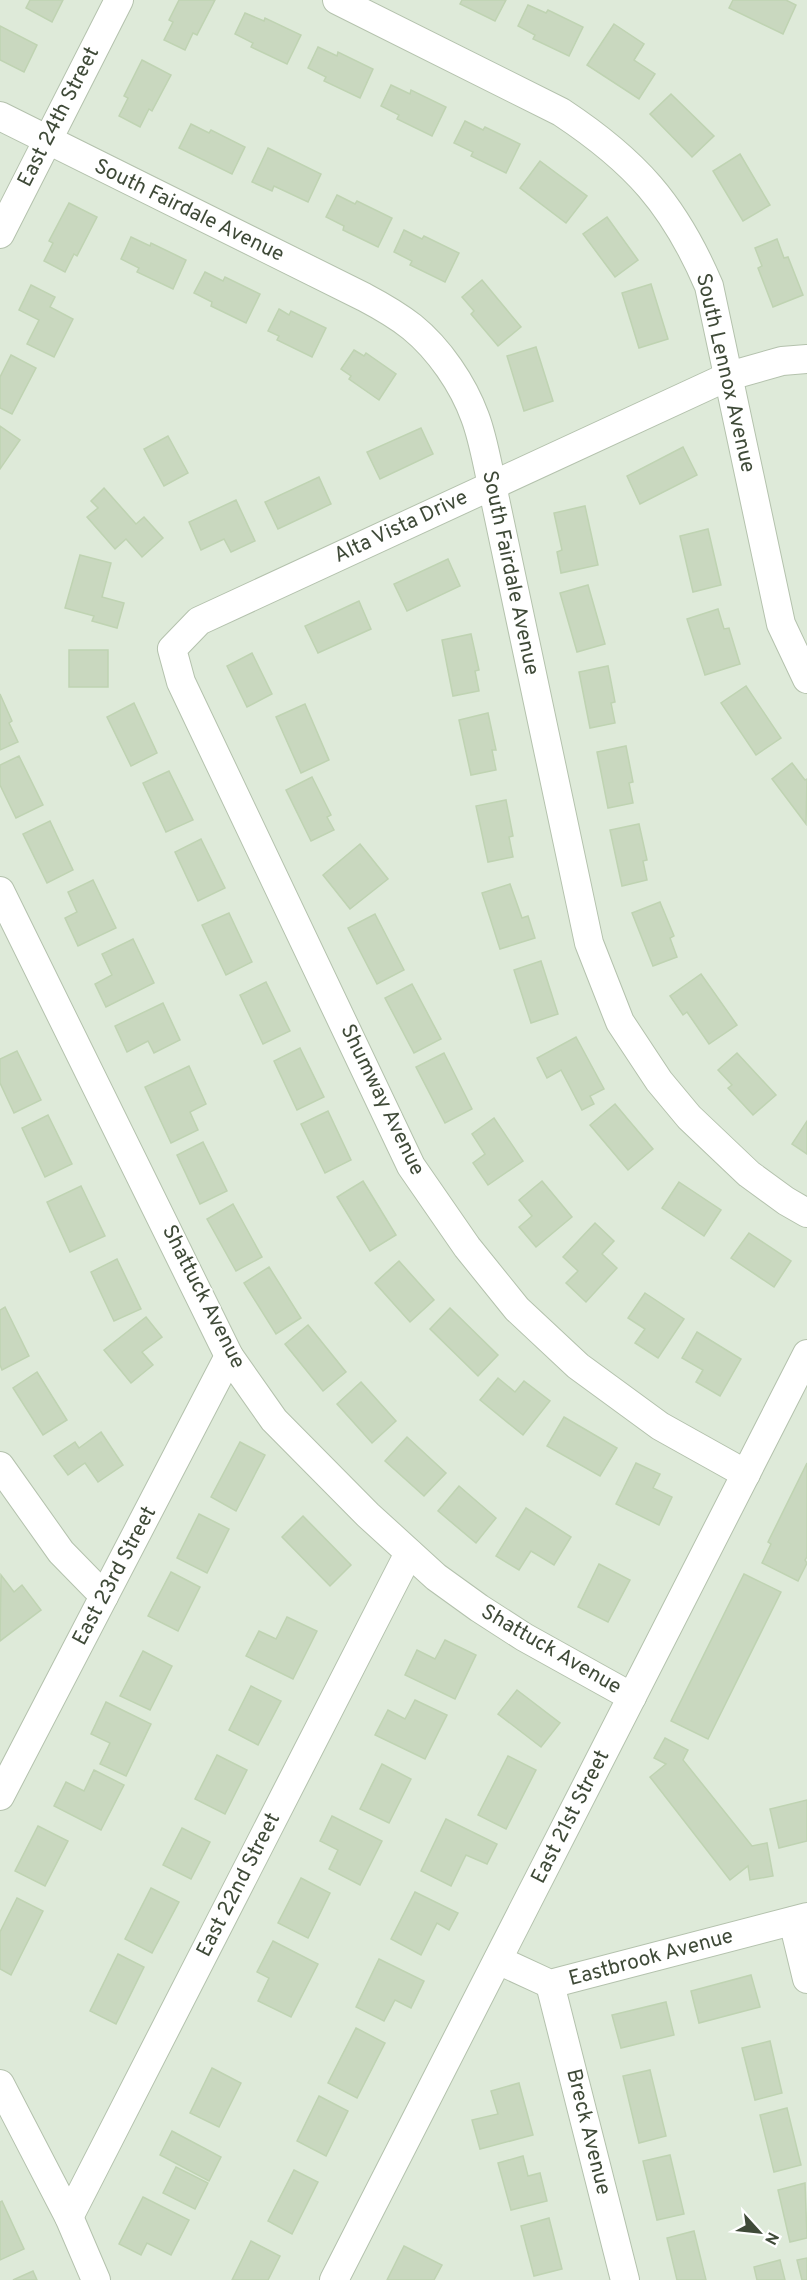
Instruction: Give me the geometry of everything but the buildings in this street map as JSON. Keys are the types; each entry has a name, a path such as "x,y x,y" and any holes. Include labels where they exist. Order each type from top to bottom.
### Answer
{"street":[{"name":"East 24th Street","path":"0,234 119,0"},
{"name":"South Lennox Avenue","path":"338,0 561,112 592,132 622,157 673,216 694,252 709,286 781,624 807,679"},
{"name":"South Fairdale Avenue","path":"0,116 364,297 412,327 437,353 460,384 476,418 492,485 589,943 620,1022 659,1081 689,1117 749,1174 807,1213"},
{"name":"Alta Vista Drive","path":"172,649 199,621 729,376 782,361 807,359"},
{"name":"Shumway Avenue","path":"172,649 181,682 411,1166 467,1247 517,1309 578,1366 660,1426 746,1474"},
{"name":"Shattuck Avenue","path":"0,891 230,1356 274,1420 368,1515 436,1577 479,1608 589,1675 632,1697"},
{"name":"East 23rd Street","path":"0,1796 230,1356"},
{"name":"East 21st Street","path":"334,2280 806,1359"},
{"path":"0,1466 61,1552 104,1596"},
{"name":"East 22nd Street","path":"69,2217 409,1553"},
{"path":"800,1919 807,1979"},
{"name":"Eastbrook Avenue","path":"498,1960 550,1984 800,1919"},
{"name":"Breck Avenue","path":"550,1984 625,2280"},
{"path":"0,2084 69,2217 96,2280"}],"shaded area":[{"path":"0,0 807,0 807,2280 0,2280"}]}
